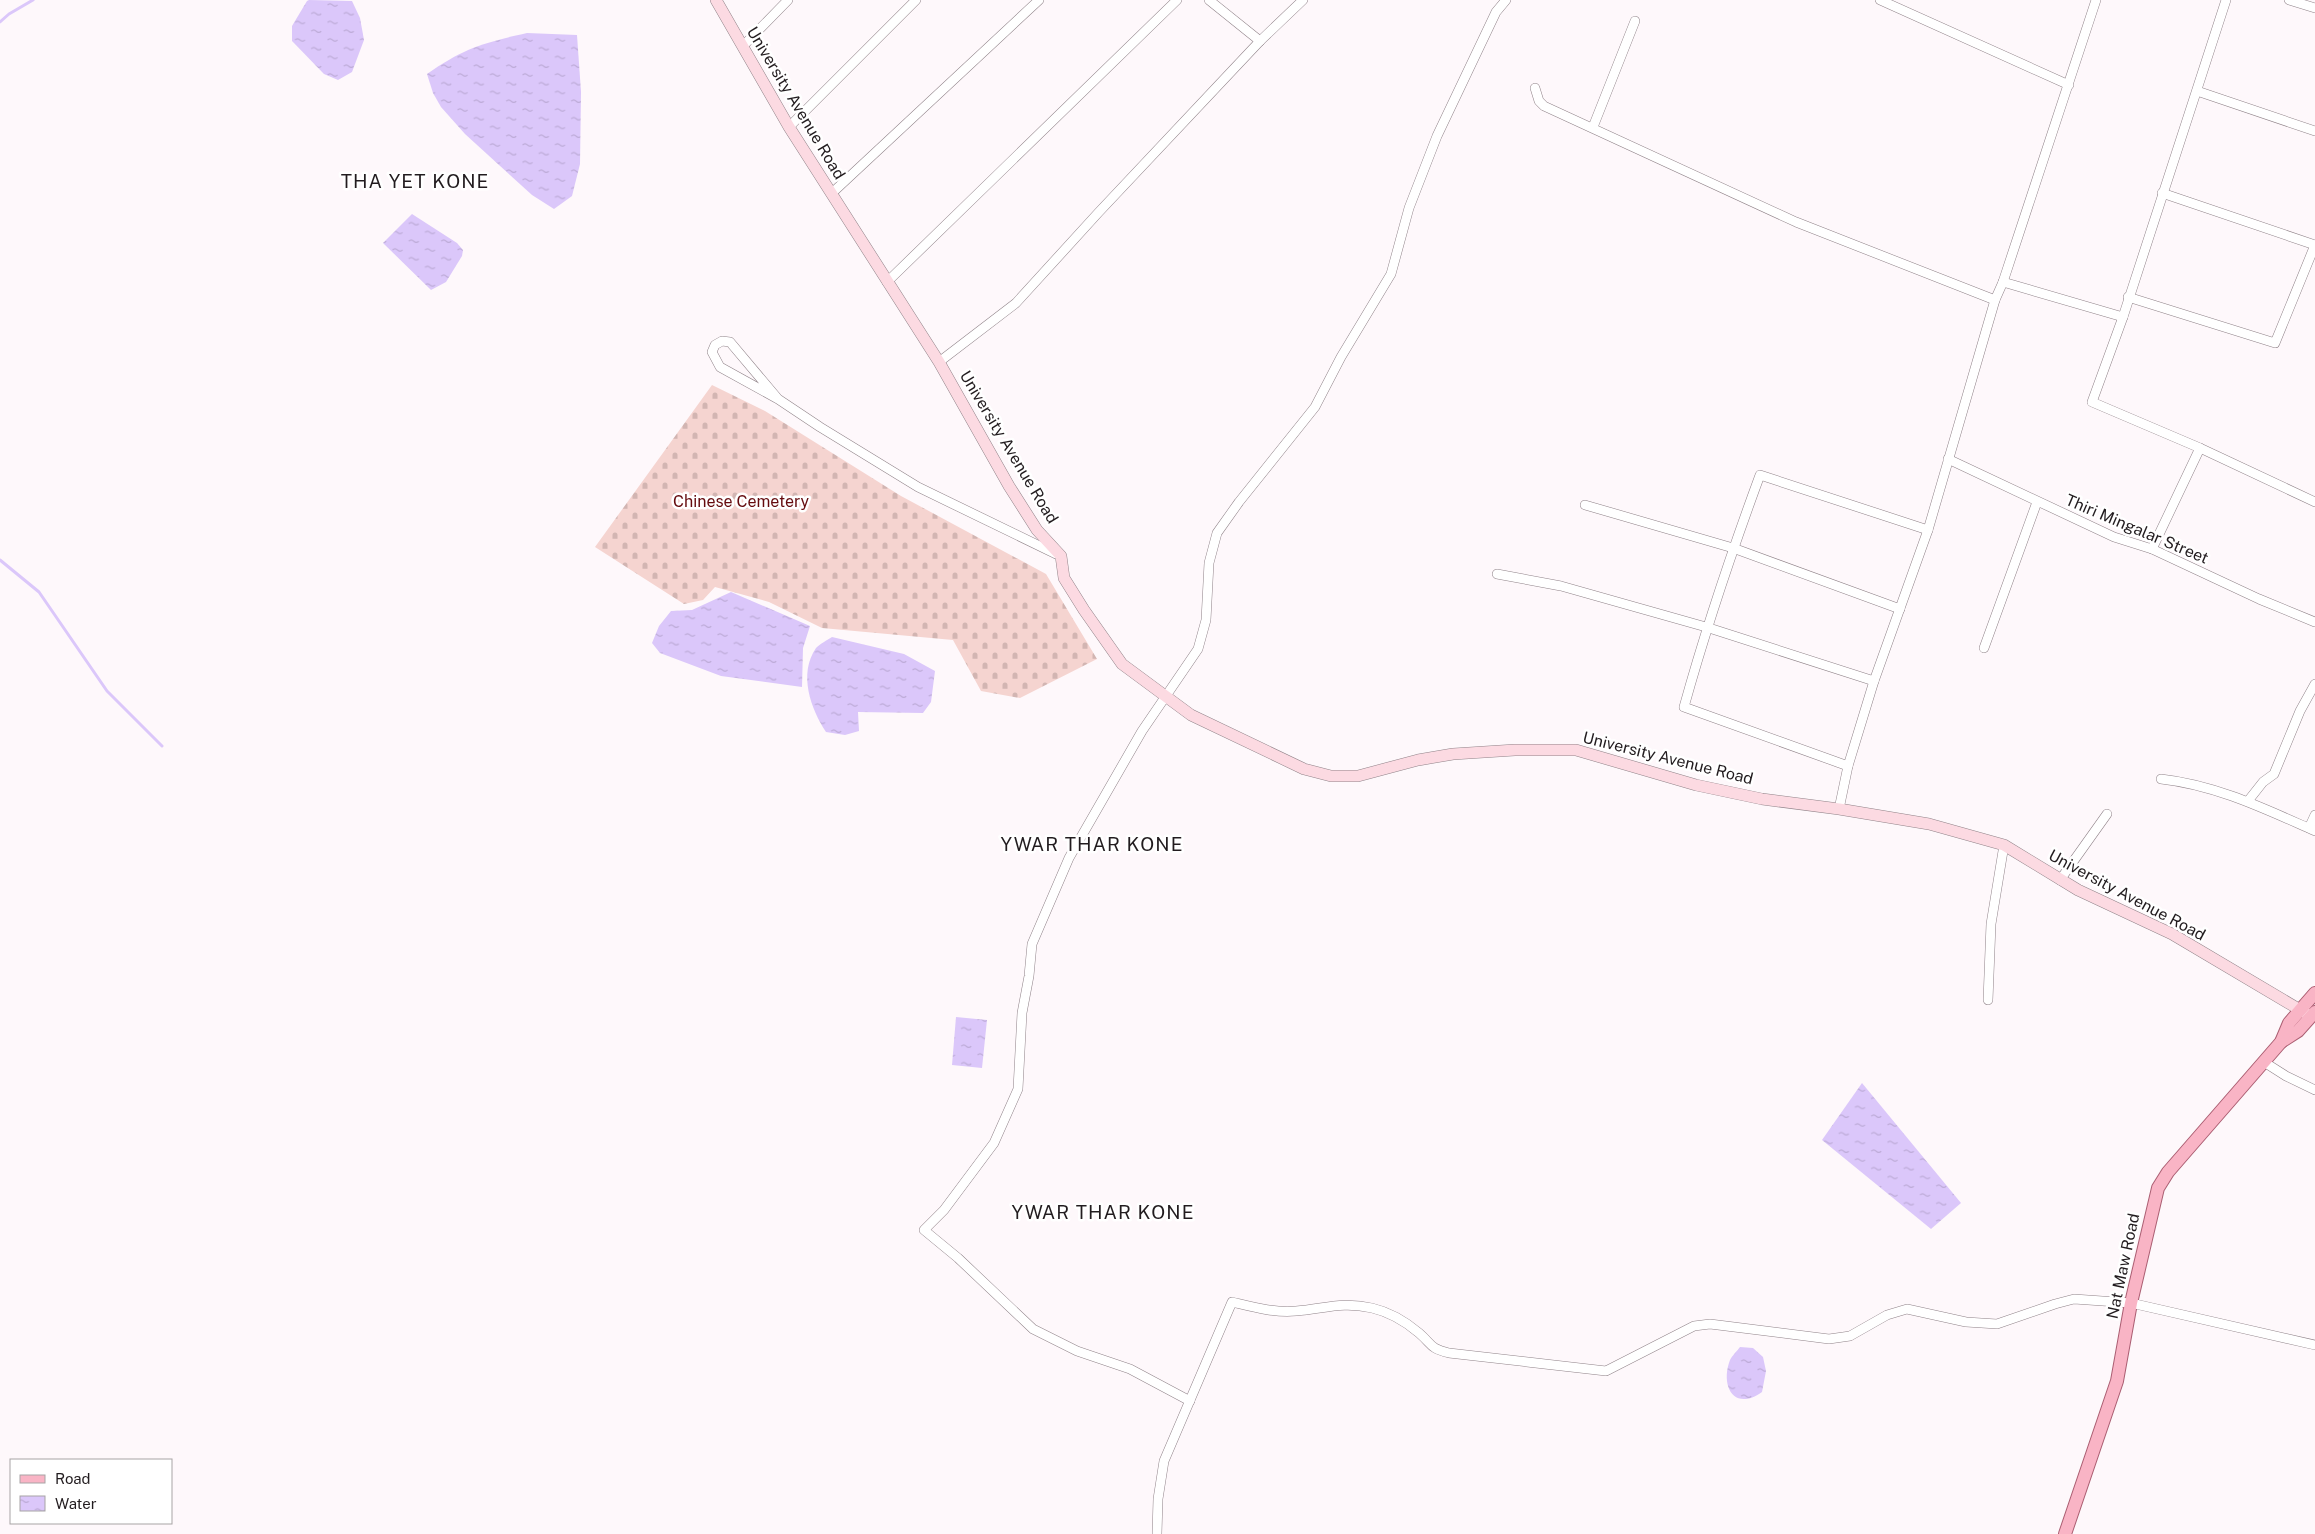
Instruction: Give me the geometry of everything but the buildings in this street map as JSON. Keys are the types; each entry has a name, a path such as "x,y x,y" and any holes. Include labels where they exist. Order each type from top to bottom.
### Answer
{"main road":[{"name":"University Avenue Road","path":"716,0 789,127 939,362 1018,500 1038,530 1061,556 1064,578 1122,664 1166,698 1191,714 1304,769 1331,776 1358,776 1418,760 1454,754 1515,750 1576,750 1696,786 1762,799 1839,808 1929,824 2004,846 2060,880 2172,934 2309,1013"},
{"name":"Nat Maw Road","path":"2065,1534 2118,1381 2131,1303 2158,1188 2168,1172 2281,1042 2298,1031 2309,1013 2315,993"}],"street":[{"path":"743,46 788,0"},
{"path":"789,127 916,0"},
{"path":"832,193 1039,0"},
{"path":"887,282 1177,0"},
{"path":"1209,0 1260,42"},
{"path":"939,362 1016,303 1098,213 1260,42 1303,0"},
{"path":"1190,1401 1130,1369 1077,1351 1033,1329 924,1230 944,1210 994,1143 1018,1088 1022,1013 1029,976 1032,944 1069,858 1142,731 1198,649 1206,620 1209,563 1217,533 1239,502 1315,406 1341,357 1391,274 1409,208 1437,136 1496,12 1506,0"},
{"path":"1880,0 2069,85"},
{"path":"1839,808 1848,766 1874,680 1928,530 1995,300 2003,282 2096,0"},
{"path":"2226,0 2123,317 2092,402 2314,498"},
{"path":"2295,1 2315,8"},
{"path":"1593,127 1636,21"},
{"path":"1535,88 1539,101 1544,106 1796,222 1995,300"},
{"path":"2196,91 2315,131"},
{"path":"2128,298 2275,343 2315,245 2162,193"},
{"path":"2003,282 2123,317"},
{"path":"778,399 730,342 722,341 715,344 712,352 720,367 778,399 918,486 1061,556"},
{"path":"2152,549 2200,448"},
{"name":"Thiri Mingalar Street","path":"1948,459 2114,537 2152,549 2259,600 2315,622"},
{"path":"1848,766 1684,707 1706,627 1760,475 1928,530"},
{"path":"1984,648 2036,502"},
{"path":"1585,505 1733,548 1900,609"},
{"path":"1497,574 1561,586 1706,627 1874,680"},
{"path":"2248,801 2263,782 2274,774 2300,711 2315,684"},
{"path":"2162,779 2189,782 2248,801 2312,829 2315,815"},
{"path":"2060,880 2107,814"},
{"path":"1988,1000 1991,924 2004,846"},
{"path":"2264,1062 2315,1090"},
{"path":"1157,1534 1158,1499 1164,1461 1232,1302 1272,1311 1296,1311 1340,1304 1372,1308 1398,1318 1419,1333 1434,1349 1449,1353 1606,1371 1694,1326 1710,1324 1829,1339 1850,1336 1887,1315 1907,1310 1966,1322 1997,1324 2074,1299 2131,1303 2315,1345"}],"green space":[{"name":"Chinese Cemetery","path":"712,385 765,411 901,496 1046,574 1097,659 1020,698 981,691 953,640 822,628 769,602 715,587 703,600 684,604 595,547"}],"water":[{"path":"309,0 352,1 360,18 364,40 352,72 338,80 324,74 292,41 292,26"},
{"path":"527,33 577,35 581,92 580,164 572,196 554,209 532,195 465,134 441,107 433,93 427,74 474,47"},
{"path":"412,214 457,243 463,250 462,256 446,282 431,290 383,243"},
{"path":"731,592 810,626 803,648 802,687 721,676 660,653 652,643 659,626 671,611 692,610"},
{"path":"832,637 904,654 935,671 931,702 923,713 858,712 859,731 845,735 826,732 811,702 807,680 811,658 816,648"},
{"path":"956,1017 987,1020 982,1068 952,1065"},
{"path":"1862,1083 1961,1203 1931,1229 1822,1140"},
{"path":"1740,1347 1753,1348 1763,1357 1766,1371 1762,1392 1744,1399 1737,1398 1732,1393 1728,1387 1727,1379 1730,1360"}],"waterway":[{"path":"0,22 9,14 33,0"},
{"path":"0,560 39,592 107,691 162,746"}],"district":[{"name":"THA YET KONE","path":"415,181"},
{"name":"YWAR THAR KONE","path":"1092,844"},
{"name":"YWAR THAR KONE","path":"1103,1212"}]}
